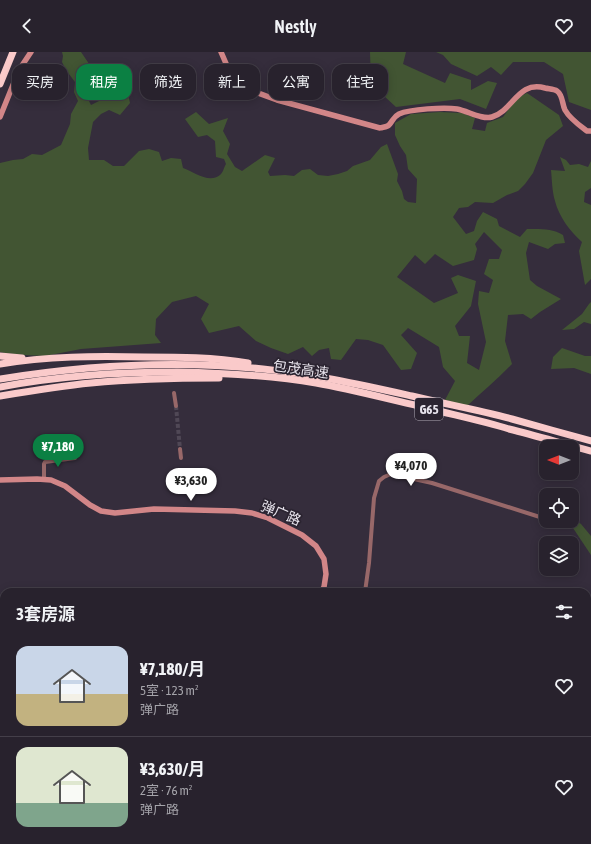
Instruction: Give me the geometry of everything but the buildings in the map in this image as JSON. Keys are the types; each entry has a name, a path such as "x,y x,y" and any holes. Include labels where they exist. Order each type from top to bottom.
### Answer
{"highway":[{"path":"0,84 13,52"},
{"path":"0,356 42,359"},
{"path":"2,363 42,359 129,356 240,362 291,372"},
{"name":"包茂高速","path":"0,379 68,370 148,365 212,365 291,372 381,389 512,419 591,441"},
{"name":"包茂高速","path":"0,387 25,382 120,373 189,372 265,376 316,383 371,394 591,451"},
{"path":"0,397 63,386 136,380 265,376"}],"street":[{"path":"0,118 19,70 31,52"},
{"path":"221,52 230,75 250,90 277,100 380,128 388,126 393,119 400,114 433,109 457,109 481,117 490,118 500,114 528,87 541,86 557,91 561,95 564,108 568,116 587,131 591,131"},
{"path":"174,393 176,406"},
{"path":"180,449 181,458"},
{"path":"44,479 45,462 74,458"},
{"path":"366,588 374,498 379,482 384,477 391,474 432,483 539,517"},
{"name":"弹广路","path":"0,480 51,480 65,486 90,505 101,511 115,513 154,510 235,511 252,513 268,518 302,535 316,546 324,559 326,574 323,588"}],"green space":[{"path":"62,52 81,52 89,64 76,64 76,96 74,92 75,82 68,73 68,64 63,64"},
{"path":"370,52 406,52 403,64 445,83 450,73 471,80 471,90 488,81 497,83 486,109 460,99 396,107 388,100 388,64 370,64"},
{"path":"436,52 591,52 591,110 569,102 563,74 544,62 513,62 501,75 491,67 477,76 451,64 443,55"},
{"path":"527,93 559,115 563,126 546,140 533,173 518,191 493,203 475,202 468,207 459,208 453,217 466,234 474,231 477,221 483,212 497,219 499,226 520,237 527,229 550,230 563,235 565,243 555,244 548,249 529,242 526,253 530,280 537,286 561,299 531,319 523,314 508,315 505,341 512,364 467,406 445,400 455,381 443,367 439,347 408,328 401,335 417,353 411,369 401,370 383,345 368,340 356,339 341,360 331,359 329,348 319,350 312,356 303,347 288,354 256,341 239,326 209,333 201,319 209,304 196,296 172,302 156,319 155,335 161,343 81,349 45,356 0,352 0,163 23,159 32,154 42,155 61,145 70,124 71,114 78,101 88,100 91,105 101,100 129,100 130,103 120,115 109,110 101,114 93,122 88,148 89,160 104,160 113,166 124,166 139,151 149,149 159,152 162,161 171,158 181,159 183,168 206,178 216,177 221,174 226,164 224,159 216,157 215,141 207,135 198,137 185,119 196,112 209,124 228,118 223,131 230,144 227,154 235,167 242,171 265,155 275,158 268,172 270,176 294,176 302,170 310,169 318,175 328,176 338,174 347,171 353,166 370,160 381,147 387,144 398,174 397,181 404,199 408,202 416,203 417,179 408,169 406,155 395,135 395,123 411,114 440,112 462,113 475,118 472,129 485,131 487,123 503,117 517,98","holes":["484,232 502,250 499,259 489,259 484,274 493,280 489,293 479,291 478,304 486,342 479,370 467,363 470,336 459,336 455,326 471,306 476,281 458,275 451,278 458,293 434,303 397,277 415,255 425,264 435,254 453,266 474,260 477,249 475,244"]},
{"path":"560,157 566,160 570,165 579,164 588,167 591,161 591,188 585,192 584,202 591,205 591,279 585,285 579,251 582,242 562,218 553,193 551,170 565,171"},
{"path":"591,302 591,324 584,322 574,329 562,330 582,314"},
{"path":"562,348 585,356 591,356 591,374 574,368 551,369 553,357"},
{"path":"579,522 591,536 591,555 579,536 573,528 579,528"}],"tunnel":[{"path":"176,406 180,449"}]}
